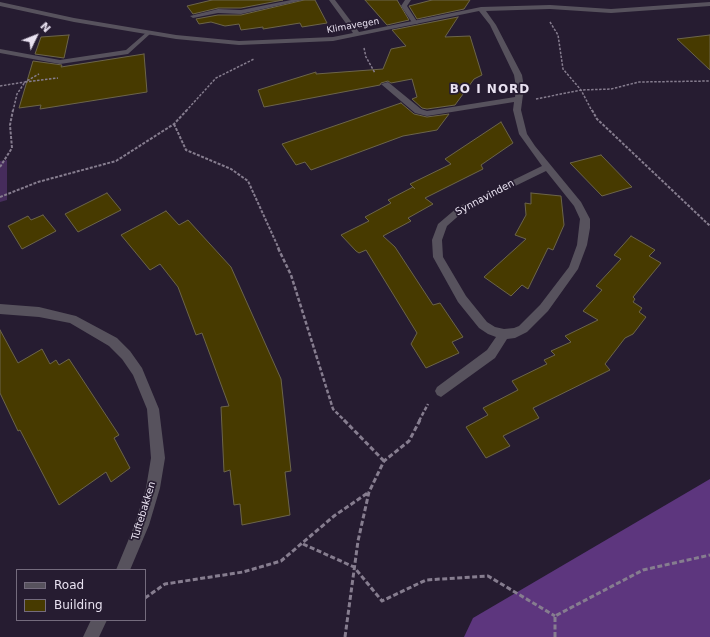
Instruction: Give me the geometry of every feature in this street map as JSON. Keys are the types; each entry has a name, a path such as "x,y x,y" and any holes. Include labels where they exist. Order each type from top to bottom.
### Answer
{"street":[{"path":"193,16 218,11 241,12 300,0"},
{"path":"332,0 358,35"},
{"path":"408,0 404,6 415,22"},
{"name":"Klimavegen","path":"0,4 74,20 148,33 239,43 302,42 358,35 480,9 542,6 612,11 710,4"},
{"path":"441,392 491,354 504,334 515,333 523,329 544,308 573,269 582,245 586,224 581,209 528,144 521,129 517,115 520,87 518,75 493,26 480,9"},
{"path":"0,51 60,62 128,52 148,33"},
{"path":"385,84 418,111 425,114 518,100"},
{"name":"Synnavinden","path":"504,334 492,331 483,325 462,299 438,257 437,240 443,224 461,209 547,167"},
{"name":"Tuftebakken","path":"0,309 39,312 72,319 113,342 126,355 138,372 152,409 158,458 153,488 142,525 123,569"},
{"path":"91,637 99,621"}],"path":[{"path":"542,6 543,11 558,35 562,69 581,90 597,119 710,226"},
{"path":"358,35 366,57 385,84"},
{"path":"0,197 38,182 116,161 148,139 174,124 216,78 231,69 251,62 256,56"},
{"path":"0,86 25,82 60,62"},
{"path":"518,100 542,98 581,90 611,89 639,82 710,81"},
{"path":"0,167 12,148 10,125 17,94 25,82"},
{"path":"174,124 186,150 231,169 248,181 291,275 333,409 384,461"},
{"path":"345,637 354,567 369,492 384,461 409,440 425,408 441,392"},
{"path":"146,597 165,584 242,572 281,561 303,544 334,516 369,492"},
{"path":"303,544 354,567 382,601 426,580 488,576 555,616"},
{"path":"555,616 643,570 710,555"},
{"path":"555,616 555,637"}],"shaded area":[{"path":"7,160 7,200 0,202 0,161"},
{"path":"710,479 710,637 464,637 473,618"}],"building":[{"path":"212,0 283,0 241,8 218,8 193,14 187,6"},
{"path":"304,0 315,0 327,23 302,27 300,23 263,29 263,27 241,30 239,24 225,26 211,22 199,24 196,19 218,15 241,15"},
{"path":"365,0 397,0 409,20 387,25"},
{"path":"432,0 470,0 464,9 417,19 409,6"},
{"path":"458,17 445,37 470,36 482,75 474,79 455,105 427,109 422,108 412,99 417,97 412,79 391,83 388,81 381,83 380,85 264,107 258,90 316,72 316,74 383,69 391,49 406,46 392,30"},
{"path":"69,35 64,58 35,54 41,37"},
{"path":"710,35 710,70 677,39"},
{"path":"144,54 147,92 40,109 41,105 19,108 33,61 62,65 61,67"},
{"path":"401,103 414,114 427,117 449,114 437,130 403,136 311,170 305,162 296,165 282,144"},
{"path":"501,122 513,143 481,165 483,169 425,198 433,204 408,218 411,221 383,236 395,247 433,305 440,303 463,337 452,342 459,353 426,368 411,344 417,333 366,250 359,253 341,235 369,221 365,217 391,203 388,200 413,187 410,184 451,164 445,159"},
{"path":"601,155 632,187 602,196 570,163"},
{"path":"107,193 121,210 78,232 65,214"},
{"path":"531,193 561,196 564,225 553,250 548,248 528,289 522,285 511,296 484,277 526,239 515,235 526,215 525,203 531,204"},
{"path":"166,211 179,225 188,220 231,267 281,379 291,471 285,472 290,515 242,525 240,504 234,505 230,470 224,472 221,407 229,406 202,333 196,335 178,287 160,264 150,270 121,235"},
{"path":"43,215 56,231 22,249 8,226 28,216 31,220"},
{"path":"631,236 655,250 649,256 661,263 633,297 635,299 633,302 642,308 639,312 646,317 633,334 625,338 605,364 610,370 533,408 539,418 503,436 510,446 486,458 466,427 488,415 483,408 518,390 512,381 547,364 544,360 555,355 551,351 571,342 565,336 598,320 583,311 602,290 596,286 621,259 614,255"},
{"path":"0,330 18,363 42,349 50,364 56,360 59,365 69,359 119,435 114,438 130,468 111,482 106,472 59,505 20,430 18,431 0,393"}],"district":[{"name":"BO I NORD","path":"490,90"}]}
